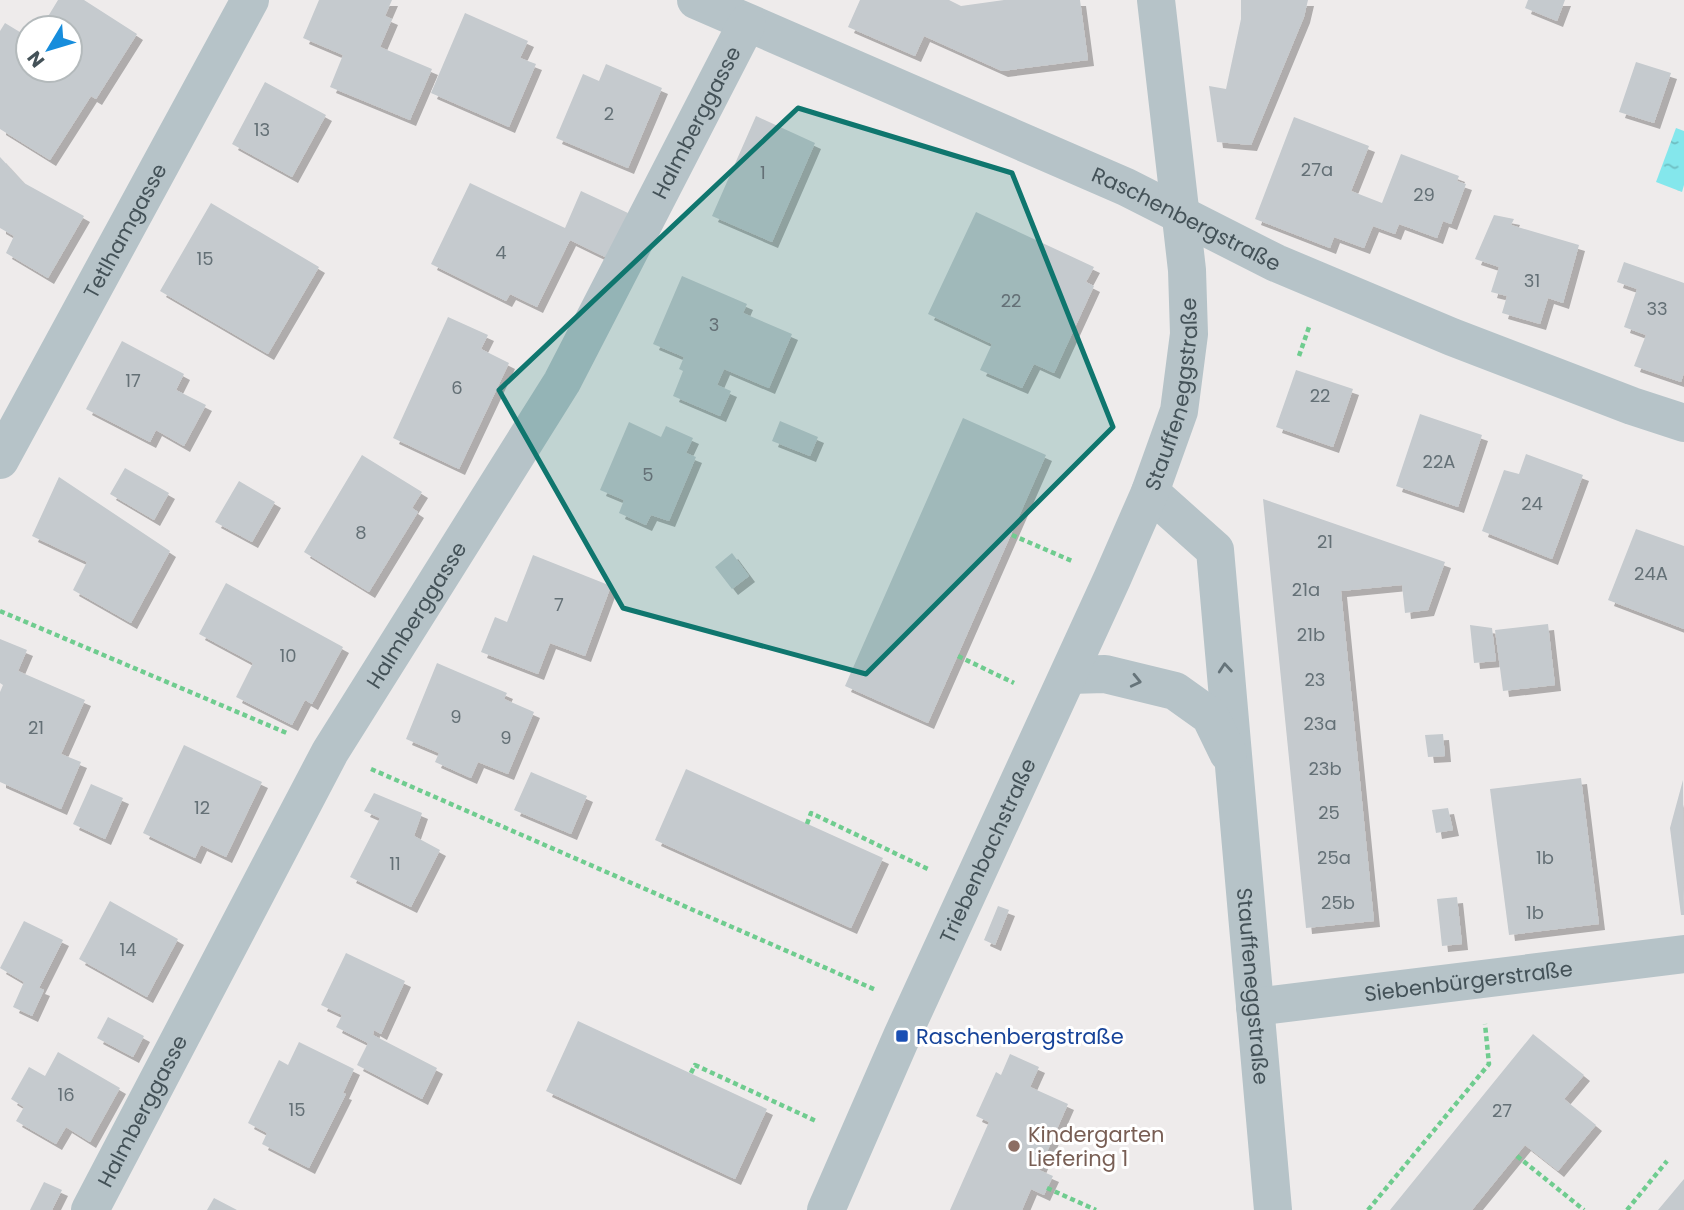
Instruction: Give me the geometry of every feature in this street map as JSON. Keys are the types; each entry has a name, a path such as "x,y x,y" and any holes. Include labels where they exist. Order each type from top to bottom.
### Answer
{"street":[{"name":"Tetlhamgasse","path":"0,460 250,0"},
{"name":"Raschenbergstraße","path":"696,0 1126,187 1276,263 1452,337 1684,423"},
{"name":"Stauffeneggstraße","path":"1156,0 1182,215 1189,334 1179,411 1150,492 1215,550 1273,1210"},
{"name":"Halmberggasse","path":"90,1210 330,752 562,382 747,23"},
{"name":"Triebenbachstraße","path":"826,1210 1150,492"},
{"name":"Stauffeneggstraße","path":"1062,689 1105,674 1175,691 1210,716 1232,761"},
{"name":"Siebenbürgerstraße","path":"1255,1007 1684,954"}],"path":[{"path":"1012,535 1112,579"},
{"path":"0,611 877,990"},
{"path":"958,656 1062,689"},
{"path":"807,824 811,813 970,889"},
{"path":"1368,1210 1489,1064 1479,979"},
{"path":"691,1073 695,1065 857,1140"},
{"path":"1517,1156 1584,1210"},
{"path":"1627,1210 1668,1161"},
{"path":"1047,1188 1096,1210"}],"highlighted area":[{"path":"798,108 1012,173 1113,427 866,674 623,608 499,390"}],"water":[{"path":"1676,128 1684,131 1682,192 1656,182"}],"building":[{"path":"58,0 84,0 137,34 96,99 91,96 50,160 0,129 0,31 5,23 14,28 14,84 84,84 84,14 50,14"},
{"path":"319,0 392,0 385,16 392,19 380,47 432,69 410,120 330,87 343,55 303,38"},
{"path":"860,0 949,0 961,6 1004,0 1080,0 1088,60 1002,71 924,36 915,56 848,27"},
{"path":"1241,0 1308,0 1304,17 1251,145 1217,142 1209,86 1226,89 1241,19"},
{"path":"1528,0 1565,0 1557,21 1525,8"},
{"path":"465,13 528,41 520,58 536,64 509,127 431,93"},
{"path":"1636,62 1671,73 1654,123 1619,112"},
{"path":"606,64 662,88 628,168 556,138 583,74 599,81"},
{"path":"265,82 326,115 292,177 232,144"},
{"path":"756,116 815,143 772,242 712,216"},
{"path":"1294,117 1369,146 1351,191 1382,203 1401,154 1459,176 1457,181 1466,184 1451,224 1443,221 1437,238 1399,224 1395,234 1373,226 1364,248 1334,237 1330,248 1255,219"},
{"path":"0,157 24,183 84,216 48,278 6,253 14,236 0,228"},
{"path":"470,183 565,228 581,191 628,213 607,258 570,240 537,307 510,294 506,301 431,264"},
{"path":"211,203 319,267 268,354 160,291"},
{"path":"976,212 1094,267 1086,282 1094,286 1054,373 1034,364 1022,388 980,370 992,344 928,314"},
{"path":"1494,215 1514,219 1511,225 1579,245 1563,303 1548,298 1540,324 1502,313 1507,296 1491,292 1499,267 1475,259"},
{"path":"1624,262 1684,283 1684,373 1681,382 1634,366 1646,335 1624,327 1637,289 1617,282"},
{"path":"682,276 747,304 743,313 792,334 769,388 724,369 717,385 731,391 720,416 673,396 683,371 679,369 684,357 653,344"},
{"path":"448,317 488,335 481,349 509,363 459,469 393,438"},
{"path":"122,341 184,374 176,390 206,405 184,446 156,430 150,442 86,409"},
{"path":"1296,370 1353,389 1333,447 1276,427"},
{"path":"1420,414 1482,435 1458,507 1396,486"},
{"path":"963,418 1046,455 928,723 845,686"},
{"path":"780,421 818,437 810,456 772,441"},
{"path":"629,422 661,437 666,426 693,438 686,453 696,457 669,521 651,515 646,525 619,513 624,500 600,490"},
{"path":"1526,454 1583,475 1552,559 1482,531 1504,470 1519,474"},
{"path":"362,455 422,492 412,508 418,512 369,592 304,552"},
{"path":"125,468 169,493 154,520 110,494"},
{"path":"59,477 170,551 131,623 73,590 87,562 32,536"},
{"path":"239,481 275,502 252,542 215,522"},
{"path":"1263,499 1445,562 1428,610 1405,613 1402,585 1341,591 1374,921 1306,928"},
{"path":"1636,529 1684,546 1684,629 1608,600"},
{"path":"732,553 749,576 732,589 715,567"},
{"path":"533,555 611,586 585,656 550,643 538,674 481,652 495,617 507,622"},
{"path":"226,583 343,647 312,704 305,700 292,725 236,697 253,663 199,634"},
{"path":"1548,624 1555,685 1503,691 1495,630"},
{"path":"1470,625 1492,628 1496,661 1474,663"},
{"path":"0,639 27,650 18,671 85,700 61,754 81,762 61,809 0,782 0,692 3,685 0,683"},
{"path":"437,663 507,693 504,699 534,712 508,774 478,762 471,778 435,762 439,753 406,739"},
{"path":"1443,734 1445,756 1428,757 1425,735"},
{"path":"184,745 262,782 226,857 201,845 195,858 143,833"},
{"path":"686,769 883,858 851,928 655,840"},
{"path":"531,772 587,796 571,834 514,810"},
{"path":"1581,778 1599,924 1509,935 1490,789"},
{"path":"1683,780 1684,915 1681,915 1670,828"},
{"path":"91,784 123,798 105,839 73,824"},
{"path":"374,793 422,813 414,836 440,850 411,907 350,877 380,818 364,811"},
{"path":"1448,808 1453,830 1436,833 1432,810"},
{"path":"1457,897 1462,944 1442,946 1437,899"},
{"path":"110,901 178,939 147,997 79,959"},
{"path":"998,906 1009,910 995,945 984,940"},
{"path":"24,921 63,940 39,988 44,990 32,1016 13,1007 24,982 0,968"},
{"path":"346,953 405,981 381,1034 374,1030 373,1035 437,1068 422,1099 357,1065 368,1043 336,1027 342,1015 321,1005"},
{"path":"108,1017 144,1036 133,1057 97,1038"},
{"path":"578,1021 767,1109 735,1179 546,1091"},
{"path":"1533,1034 1584,1075 1564,1099 1596,1125 1558,1171 1525,1145 1472,1210 1390,1210"},
{"path":"299,1042 354,1069 343,1093 346,1094 309,1168 262,1144 267,1133 248,1123 279,1060 288,1065"},
{"path":"58,1052 120,1088 90,1142 66,1127 56,1144 16,1121 24,1107 11,1099 29,1067 45,1076"},
{"name":"Kindergarten Liefering 1","path":"1010,1054 1039,1067 1030,1087 1068,1104 1039,1170 1053,1176 1044,1195 1031,1189 1022,1210 950,1210 989,1122 976,1116 996,1072 1001,1075"},
{"path":"1684,1179 1684,1210 1658,1210"},
{"path":"44,1182 62,1190 52,1210 30,1210"},
{"path":"214,1198 237,1210 207,1210"}],"place":[{"name":"Raschenbergstraße","path":"902,1036"},
{"name":"Kindergarten Liefering 1","path":"1014,1146"}]}
